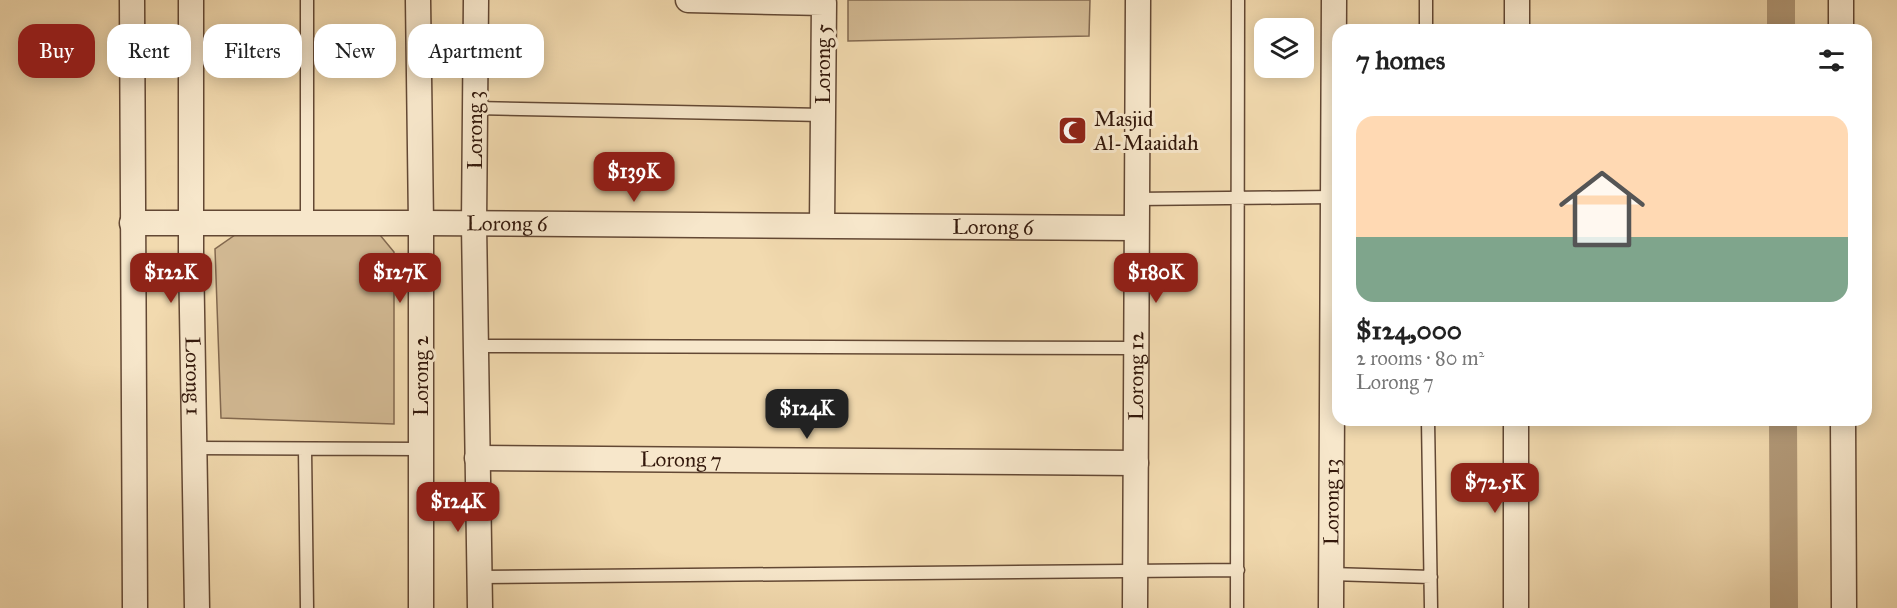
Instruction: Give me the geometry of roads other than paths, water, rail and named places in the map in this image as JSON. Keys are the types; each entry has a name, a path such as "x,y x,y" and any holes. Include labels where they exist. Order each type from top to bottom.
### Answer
{"street":[{"path":"132,0 135,608"},
{"name":"Lorong 1","path":"191,0 191,222 197,608"},
{"name":"Lorong 2","path":"418,0 421,223 421,608"},
{"name":"Lorong 3","path":"476,0 474,224 480,608"},
{"name":"Lorong 5","path":"688,0 824,1 822,225"},
{"name":"Lorong 12","path":"1135,608 1135,228 1138,0"},
{"name":"Lorong 13","path":"1334,0 1334,24"},
{"path":"1516,0 1516,24"},
{"path":"1841,0 1841,24"},
{"name":"Lorong 6","path":"132,223 307,222 1135,228"},
{"name":"Lorong 13","path":"1331,608 1332,386"},
{"path":"1516,426 1516,608"},
{"path":"1843,426 1844,608"},
{"name":"Lorong 7","path":"477,458 1136,463"}],"lane":[{"path":"307,0 307,222"},
{"path":"1237,608 1238,0"},
{"path":"1426,0 1426,24"},
{"path":"475,108 823,115"},
{"path":"1136,199 1332,197"},
{"path":"476,346 1136,348"},
{"path":"1428,426 1431,608"},
{"path":"194,448 421,449"},
{"path":"306,449 307,608"},
{"path":"479,577 1238,570"},
{"path":"1331,574 1431,577"}],"waterway":[{"path":"1781,0 1781,24"},
{"path":"1783,426 1784,608"}],"place":[{"name":"Masjid Al-Maaidah","path":"1073,131"}]}
